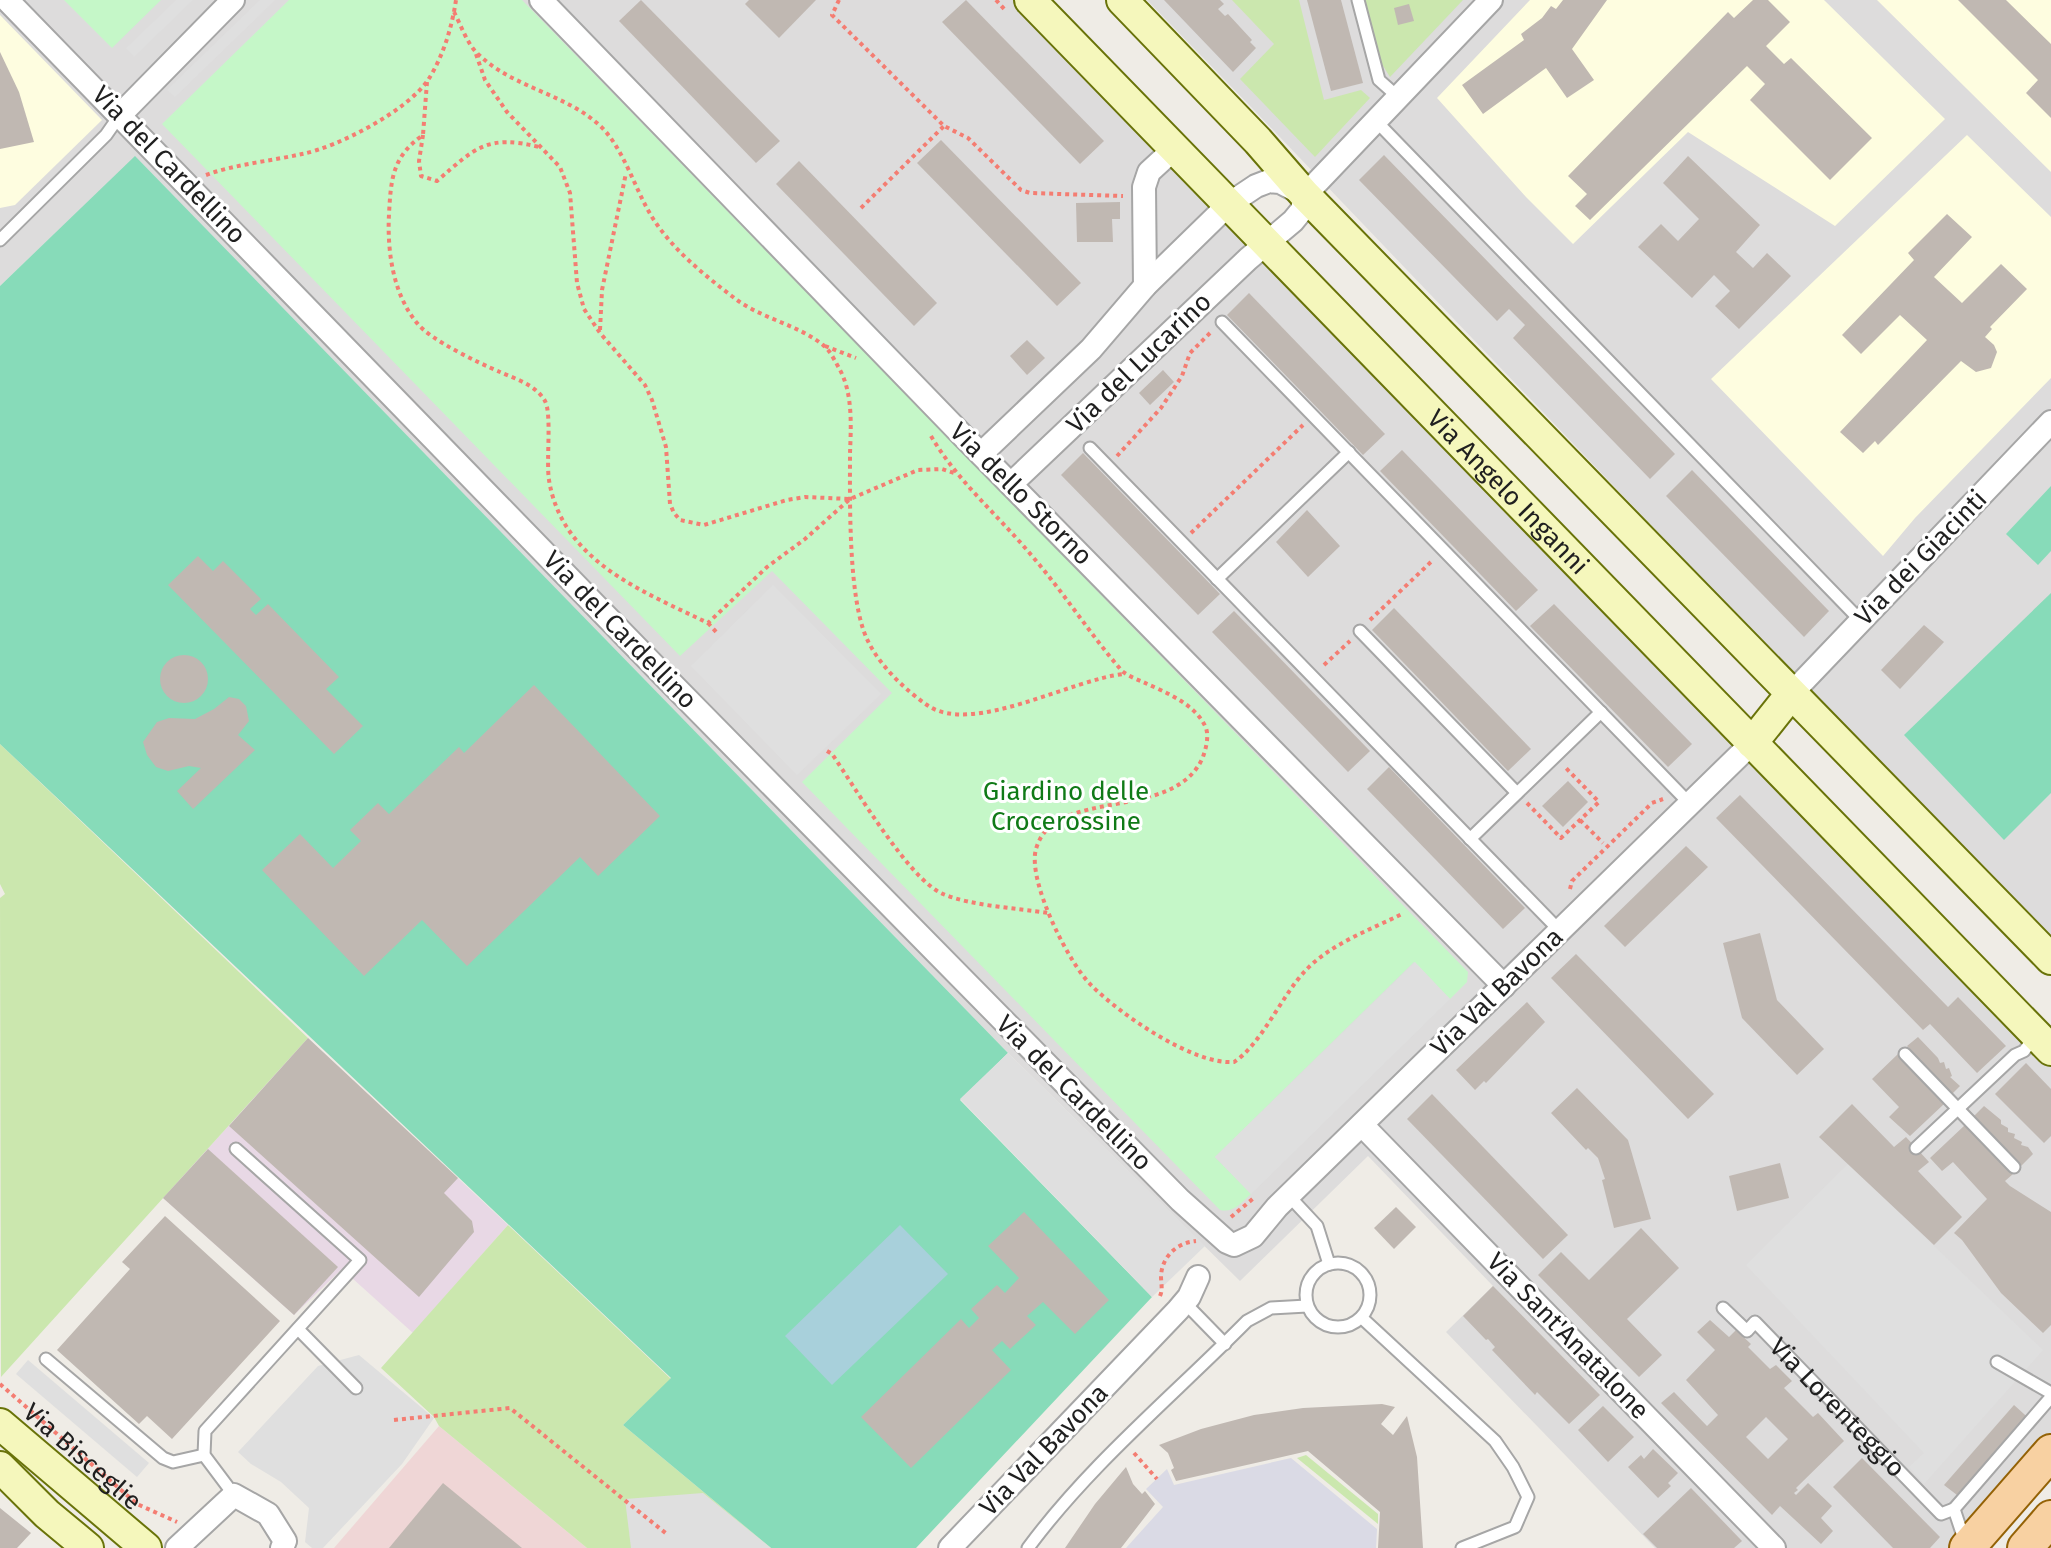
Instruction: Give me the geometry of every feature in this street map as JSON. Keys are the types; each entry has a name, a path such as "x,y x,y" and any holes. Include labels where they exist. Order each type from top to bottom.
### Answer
{"main road":[{"path":"1967,1548 2051,1452"},
{"path":"2025,1548 2051,1518"}],"street":[{"name":"Via del Cardellino","path":"7,0 670,682 1180,1200 1227,1242 1234,1245 1244,1242"},
{"path":"120,115 233,0"},
{"name":"Via dello Storno","path":"541,0 981,454 1504,986"},
{"name":"Via Angelo Inganni","path":"1030,0 2044,1042"},
{"path":"1122,0 1258,141 1305,195 2051,959"},
{"path":"1266,242 1302,210 1305,195 1491,0"},
{"name":"Via del Lucarino","path":"1145,286 1146,179 1149,172 1174,149"},
{"path":"1229,204 1269,181 1280,182 1305,195"},
{"name":"Via del Lucarino","path":"981,454 1091,349 1145,286 1229,204"},
{"name":"Via del Lucarino","path":"1011,484 1266,242"},
{"name":"Via dei Giacinti","path":"1791,694 2051,422"},
{"path":"1752,743 1791,694"},
{"name":"Via Val Bavona","path":"1244,1242 1752,743"},
{"name":"Via Sant'Anatalone","path":"1362,1125 1774,1548"},
{"name":"Via Val Bavona","path":"950,1548 1184,1302 1198,1277"},
{"name":"Via Bisceglie","path":"0,1424 146,1548"},
{"path":"0,1467 47,1514 88,1548"},
{"path":"177,1548 234,1495 268,1514 284,1544"}],"lane":[{"path":"1358,0 1379,80 1398,97"},
{"path":"0,240 106,135 120,115"},
{"path":"1376,121 1861,621"},
{"path":"1222,322 1690,804"},
{"path":"1090,448 1560,931"},
{"path":"1217,579 1349,452"},
{"path":"1360,631 1517,793"},
{"path":"1470,839 1601,712"},
{"path":"1916,1148 2015,1055 2044,1042"},
{"path":"1905,1054 2014,1167"},
{"path":"234,1495 204,1455 205,1431 360,1260 236,1149"},
{"path":"1283,1201 1317,1226 1329,1264"},
{"path":"1329,1264 1350,1265 1366,1279 1370,1299 1362,1318 1353,1324 1331,1327 1313,1316 1307,1306 1305,1296 1312,1276 1329,1264"},
{"path":"1184,1302 1225,1344"},
{"path":"1028,1548 1125,1441 1258,1314 1271,1308 1307,1306"},
{"name":"Via Lorenteggio","path":"1723,1308 1747,1331 1755,1322 1941,1514 1954,1509"},
{"path":"1362,1318 1495,1441 1528,1497 1515,1527 1462,1548"},
{"path":"298,1329 356,1388"},
{"path":"46,1359 163,1458 173,1462 204,1455"},
{"path":"1967,1548 1954,1509 2051,1395 1997,1362"}],"path":[{"path":"186,184 210,173 307,154 354,135 393,112 427,82 442,52 456,0"},
{"path":"839,0 832,15 944,126 977,145 1021,190 1030,193 1129,197"},
{"path":"454,12 476,53 485,80 507,112 560,167 570,193 577,283 584,309 600,333 635,372 652,400 669,464 670,504 680,520 704,525 787,500 805,497 850,499"},
{"path":"476,53 514,80 582,112 600,125 614,142 653,219 688,260 736,300 825,346 842,373 851,414 850,499 859,615 866,638 904,686 935,710 955,715 988,711 1097,678 1125,674"},
{"path":"427,82 419,161 421,176 437,181 463,158 491,141 518,142 542,148"},
{"path":"861,208 944,126"},
{"path":"423,135 407,147 391,177 388,237 396,285 417,325 467,358 532,386 546,403 549,478 562,522 596,560 626,583 708,623 717,633"},
{"path":"600,333 602,290 627,171"},
{"path":"1108,466 1161,408 1182,376 1190,353 1222,322"},
{"path":"1182,542 1313,415"},
{"path":"708,623 767,567 805,539 850,499 918,470 942,469 955,473 1007,526 1125,674 1167,693 1194,712 1208,735 1204,754 1191,776 1165,792 1081,812 1045,832 1034,858 1037,884 1048,913 1083,976 1114,1005 1161,1038 1229,1062 1243,1056 1282,998 1317,960 1345,942 1409,911"},
{"path":"1312,677 1443,550"},
{"path":"827,751 906,862 930,887 959,899 1048,913"},
{"path":"1517,793 1561,838 1599,802 1555,756"},
{"name":"Via Val Bavona","path":"1543,914 1618,836 1674,787"},
{"path":"1580,820 1603,843"},
{"name":"Via Bisceglie","path":"0,1384 137,1504 173,1519"},
{"path":"394,1420 510,1408 668,1535"},
{"path":"1125,1441 1157,1479"}],"shaded area":[{"path":"0,0 1028,0 2051,1054 2051,1438 1954,1548 1655,1548 1446,1332 1493,1286 1368,1156 1240,1281 1008,1053 135,157 0,286"},
{"path":"176,0 193,0 134,57 126,48"},
{"path":"260,0 275,0 175,97 167,90"},
{"path":"1147,0 2051,0 2051,943 1251,107"},
{"path":"1530,0 1824,0 1945,119 1835,226 1688,132 1573,244 1437,98"},
{"path":"1877,0 2051,0 2051,172 2050,171"},
{"path":"0,15 102,120 15,205 0,208"},
{"path":"1967,135 2051,217 2051,378 1915,518 1883,556 1711,379"},
{"path":"773,585 881,694 797,775 691,666"},
{"path":"1415,962 1450,999 1251,1194 1215,1157"},
{"path":"308,1038 508,1225 413,1333 342,1269 294,1315 163,1198"},
{"path":"1008,1053 1205,1246 1152,1297 960,1099"},
{"path":"1848,1164 2043,1350 1924,1484 1909,1467 1924,1453 1746,1265"},
{"path":"359,1355 434,1418 402,1464 323,1548 312,1548 305,1542 309,1508 281,1482 251,1464 238,1452 318,1366"},
{"path":"28,1360 149,1463 137,1477 16,1374"},
{"path":"439,1426 587,1548 334,1548"},
{"path":"1291,1458 1377,1529 1376,1548 1126,1548 1163,1507 1146,1489 1167,1469 1174,1485"},
{"path":"703,1493 771,1548 631,1548 625,1499"}],"green space":[{"path":"64,0 161,0 112,48"},
{"name":"Giardino delle Crocerossine","path":"289,0 522,0 1468,972 1467,982 1450,999 1414,962 1215,1157 1251,1194 1240,1204 1233,1209 1220,1210 802,782 892,693 772,571 680,656 162,124"},
{"path":"1232,0 1299,0 1324,100 1361,90 1370,98 1315,157 1240,79 1274,44"},
{"path":"1364,0 1463,0 1390,77 1380,61"},
{"path":"135,156 1008,1053 960,1100 1152,1297 916,1548 771,1548 623,1425 671,1378 0,744 0,286"},
{"path":"2051,486 2051,551 2038,565 2006,534"},
{"path":"2051,593 2051,793 2004,840 1904,735"},
{"path":"0,744 308,1038 1,1377 0,898 5,894 0,884"},
{"path":"508,1225 671,1379 623,1425 771,1548 587,1548 439,1426 434,1417 381,1368"},
{"path":"1306,1455 1378,1514 1378,1524 1297,1458"}],"water":[{"path":"900,1225 948,1274 832,1385 785,1336"}],"building":[{"path":"641,0 780,141 756,163 619,21"},
{"path":"749,0 816,0 779,38 745,4"},
{"path":"966,0 1104,141 1080,164 942,22"},
{"path":"1164,0 1220,0 1224,4 1218,9 1225,16 1228,14 1256,48 1233,72"},
{"path":"1307,0 1341,0 1363,83 1331,91"},
{"path":"1563,0 1607,0 1572,49 1594,80 1567,98 1546,68 1483,114 1462,85 1524,40 1521,34 1542,18 1551,6 1556,9"},
{"path":"1753,0 1768,0 1790,22 1766,46 1784,64 1791,58 1872,138 1830,180 1750,100 1765,84 1747,66 1590,220 1575,206 1587,194 1568,176 1728,12 1734,18"},
{"path":"1958,0 2006,0 2051,44 2051,118 2026,93 2038,80"},
{"path":"1409,4 1414,21 1398,25 1394,8"},
{"path":"0,52 19,92 34,142 0,149"},
{"path":"941,140 1081,283 1057,306 917,163"},
{"path":"1384,155 1675,454 1650,479 1513,338 1525,325 1509,309 1497,321 1359,180"},
{"path":"1688,156 1760,225 1736,252 1753,268 1767,253 1791,276 1739,329 1715,306 1730,291 1714,275 1692,298 1638,247 1661,224 1678,241 1699,219 1663,183"},
{"path":"799,161 937,303 914,326 776,184"},
{"path":"1120,202 1120,219 1112,219 1113,242 1077,242 1076,203"},
{"path":"1947,214 1972,237 1934,277 1962,303 2001,264 2027,289 1990,327 1992,329 1985,337 1997,352 1991,368 1976,372 1961,361 1878,445 1875,441 1863,453 1840,432 1927,340 1900,315 1861,354 1842,335 1914,260 1908,253"},
{"path":"1249,293 1385,434 1363,455 1227,315"},
{"path":"1027,340 1045,358 1027,375 1010,356"},
{"path":"1163,370 1174,382 1150,405 1139,393"},
{"path":"1402,450 1538,590 1516,611 1380,471"},
{"path":"1083,453 1220,594 1198,615 1061,475"},
{"path":"1692,470 1829,611 1804,637 1666,496"},
{"path":"1307,510 1340,546 1308,577 1276,542"},
{"path":"198,556 213,571 223,561 261,599 250,609 256,615 268,604 339,677 326,689 363,726 334,754 168,585"},
{"path":"1554,604 1692,744 1668,767 1530,626"},
{"path":"1394,608 1531,749 1508,771 1372,630"},
{"path":"1234,611 1370,751 1348,772 1212,632"},
{"path":"1924,625 1944,642 1900,689 1881,670"},
{"path":"184,655 201,662 208,679 201,696 184,703 167,696 160,679 167,662"},
{"path":"534,685 660,816 598,876 580,857 467,966 422,920 364,976 262,870 300,834 333,868 361,841 350,830 378,803 389,814 459,747 464,753"},
{"path":"229,697 239,699 246,706 249,721 238,735 255,750 193,809 177,791 201,768 189,766 168,771 156,767 147,755 143,742 157,722 169,718 195,719"},
{"path":"1389,767 1525,908 1503,929 1367,789"},
{"path":"1568,781 1588,802 1563,827 1542,806"},
{"path":"1740,795 1948,1007 1958,997 2006,1046 1977,1073 1930,1024 1923,1030 1716,818"},
{"path":"1686,846 1708,867 1625,947 1604,926"},
{"path":"1760,933 1777,1000 1824,1049 1797,1075 1742,1018 1723,943"},
{"path":"1576,954 1714,1094 1688,1119 1551,978"},
{"path":"1527,1002 1545,1022 1486,1083 1484,1081 1475,1090 1456,1070"},
{"path":"1918,1037 1940,1063 1944,1062 1946,1069 1949,1068 1950,1077 1960,1086 1952,1094 1907,1046"},
{"path":"308,1038 458,1178 444,1193 472,1221 474,1232 419,1297 229,1126"},
{"path":"1898,1054 1944,1104 1910,1136 1889,1117 1899,1107 1872,1079"},
{"path":"2026,1063 2051,1089 2051,1136 2044,1143 1995,1094"},
{"path":"1577,1088 1628,1140 1651,1219 1614,1228 1598,1158 1588,1148 1586,1150 1551,1113"},
{"path":"1432,1094 1568,1235 1543,1259 1407,1119"},
{"path":"1852,1104 1894,1147 1906,1137 1929,1162 1918,1171 1962,1217 1934,1245 1819,1137"},
{"path":"1984,1106 2033,1154 2021,1166 1974,1116"},
{"path":"1965,1125 2013,1174 2005,1181 2051,1212 2051,1325 2043,1333 2001,1293 1954,1233 1987,1199 1953,1162 1942,1171 1930,1158"},
{"path":"208,1149 338,1267 294,1315 163,1198"},
{"path":"1780,1163 1789,1198 1737,1211 1729,1176"},
{"path":"1396,1207 1416,1227 1394,1249 1374,1228"},
{"path":"1024,1212 1109,1300 1075,1334 1043,1302 1027,1316 1036,1325 1010,1349 1002,1341 992,1350 1011,1370 911,1468 861,1417 961,1319 969,1328 979,1318 971,1309 997,1285 1005,1293 1019,1278 988,1246"},
{"path":"165,1216 280,1321 172,1439 147,1416 139,1424 57,1350 130,1269 122,1262"},
{"path":"1641,1228 1679,1268 1627,1319 1662,1355 1639,1377 1538,1275 1561,1252 1589,1280"},
{"path":"1493,1286 1600,1395 1569,1424 1537,1392 1535,1395 1492,1350 1495,1347 1488,1339 1463,1316"},
{"path":"1710,1320 1729,1337 1736,1330 1770,1369 1776,1365 1792,1381 1784,1388 1813,1417 1818,1413 1844,1441 1794,1493 1796,1495 1808,1483 1832,1506 1821,1518 1833,1531 1821,1544 1780,1506 1772,1515 1661,1403 1674,1392 1707,1426 1718,1415 1686,1380 1715,1350 1697,1332","holes":["1766,1417 1788,1439 1768,1459 1746,1437"]},
{"path":"1382,1404 1395,1407 1381,1424 1393,1435 1407,1416 1417,1457 1423,1548 1378,1548 1380,1512 1308,1451 1176,1481 1168,1453 1159,1445 1201,1429 1254,1415 1303,1408"},
{"path":"2014,1405 2034,1423 1976,1490 1968,1482 1957,1495 1944,1485"},
{"path":"1603,1406 1634,1437 1608,1462 1578,1430"},
{"path":"1653,1449 1678,1473 1668,1483 1671,1486 1658,1498 1628,1467 1641,1455 1644,1459"},
{"path":"1862,1458 1940,1537 1930,1548 1893,1548 1833,1487"},
{"path":"1126,1467 1133,1484 1142,1494 1145,1491 1155,1504 1121,1548 1065,1548 1095,1504"},
{"path":"443,1483 522,1548 389,1548"},
{"path":"1691,1488 1742,1541 1734,1548 1657,1548 1643,1534"},
{"path":"0,1508 31,1533 17,1548 0,1548"}]}
